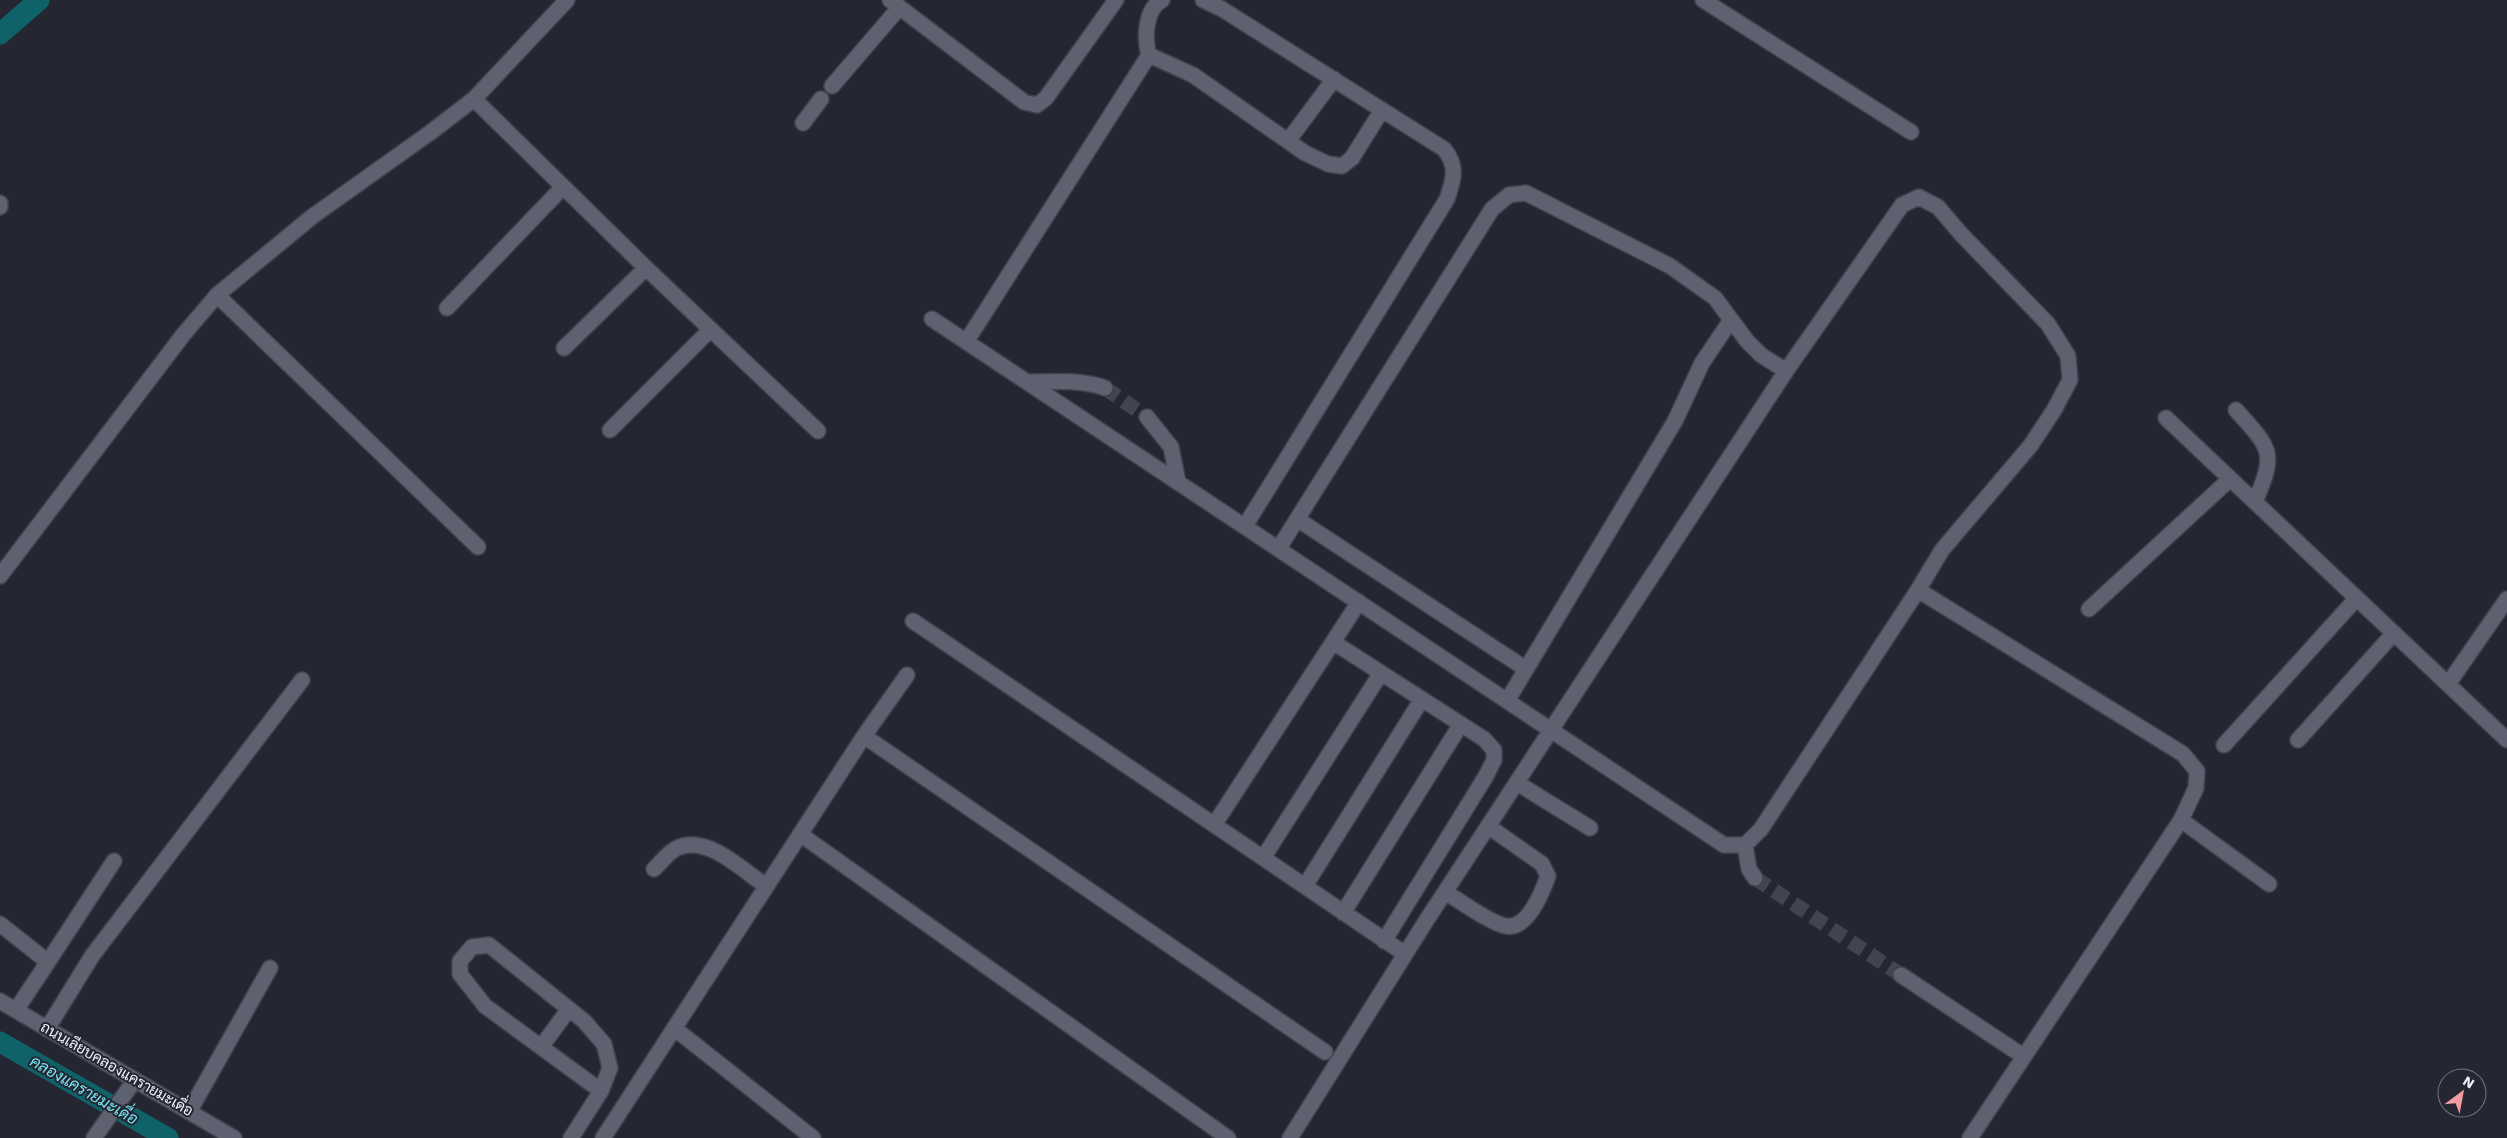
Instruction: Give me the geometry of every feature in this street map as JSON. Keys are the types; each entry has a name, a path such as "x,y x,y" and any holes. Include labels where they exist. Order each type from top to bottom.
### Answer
{"street":[{"path":"0,576 183,335 217,295 313,216 474,99 567,0"},
{"path":"832,86 894,4 1024,102 1037,105 1046,98 1116,0"},
{"path":"1162,0 1156,3 1147,27 1145,43 1149,55 1193,75 1288,141 1320,160 1342,166 1352,158 1382,110"},
{"path":"1203,0 1222,9 1444,149 1453,160 1453,182 1447,199 1245,526"},
{"path":"1704,0 1910,132"},
{"path":"966,342 1149,55"},
{"path":"1288,141 1334,79"},
{"path":"474,99 710,330 818,432"},
{"path":"803,123 821,100"},
{"path":"448,308 563,187"},
{"path":"1279,548 1492,209 1509,195 1526,193 1670,266 1715,298 1747,341 1761,355 1786,371"},
{"path":"932,319 1279,548 1358,602 1551,730 1724,845 1745,845 1761,829 1918,590 1942,550 2031,445 2054,410 2070,380 2068,356 2048,324 1961,234 1938,206 1919,197 1902,205 1786,371 1551,730 1516,783 1445,892 1290,1138"},
{"path":"564,348 646,268"},
{"path":"217,295 478,547"},
{"path":"1507,701 1675,420 1702,363 1731,320"},
{"path":"610,430 710,330"},
{"path":"1028,382 1064,382 1095,385 1105,388"},
{"path":"2236,410 2260,436 2269,456 2267,473 2255,502"},
{"path":"1147,417 1171,447 1178,482"},
{"path":"2166,418 2507,740"},
{"path":"2089,608 2230,479"},
{"path":"1297,519 1526,669"},
{"path":"1918,590 2182,754 2197,772 2196,788 2182,820 1970,1138"},
{"path":"2224,745 2356,599"},
{"path":"2448,684 2507,599"},
{"path":"1214,825 1358,602"},
{"path":"913,621 1405,954"},
{"path":"2298,740 2394,633"},
{"path":"1333,642 1484,739 1494,750 1494,760 1384,941"},
{"path":"1263,858 1381,673"},
{"path":"603,1138 864,736 907,675"},
{"path":"47,1029 92,956 302,680"},
{"path":"1305,886 1422,699"},
{"path":"1343,913 1461,724"},
{"path":"864,736 1325,1052"},
{"path":"1516,783 1590,828"},
{"path":"2182,820 2269,884"},
{"path":"1445,892 1503,926 1515,926 1525,920 1543,890 1548,876 1542,864 1488,826"},
{"path":"800,834 1228,1138"},
{"path":"654,869 675,849 690,844 711,849 766,886"},
{"path":"1745,845 1749,869 1755,878"},
{"path":"16,1010 114,860"},
{"path":"0,924 48,962"},
{"path":"570,1138 601,1091 610,1068 604,1044 584,1021 489,945 472,947 460,960 460,974 485,1006 601,1091"},
{"path":"189,1112 270,968"},
{"path":"1901,975 2023,1056"},
{"name":"ถนนเลียบคลองแครายมะเดื่อ","path":"0,1001 234,1138"},
{"path":"541,1047 569,1009"},
{"path":"674,1028 813,1138"},
{"path":"94,1138 134,1081"}],"waterway":[{"path":"0,34 39,0"},
{"name":"คลองแครายมะเดื่อ","path":"0,1042 168,1138"}],"tunnel":[{"path":"1105,388 1147,417"},
{"path":"1755,878 1901,975"}]}
